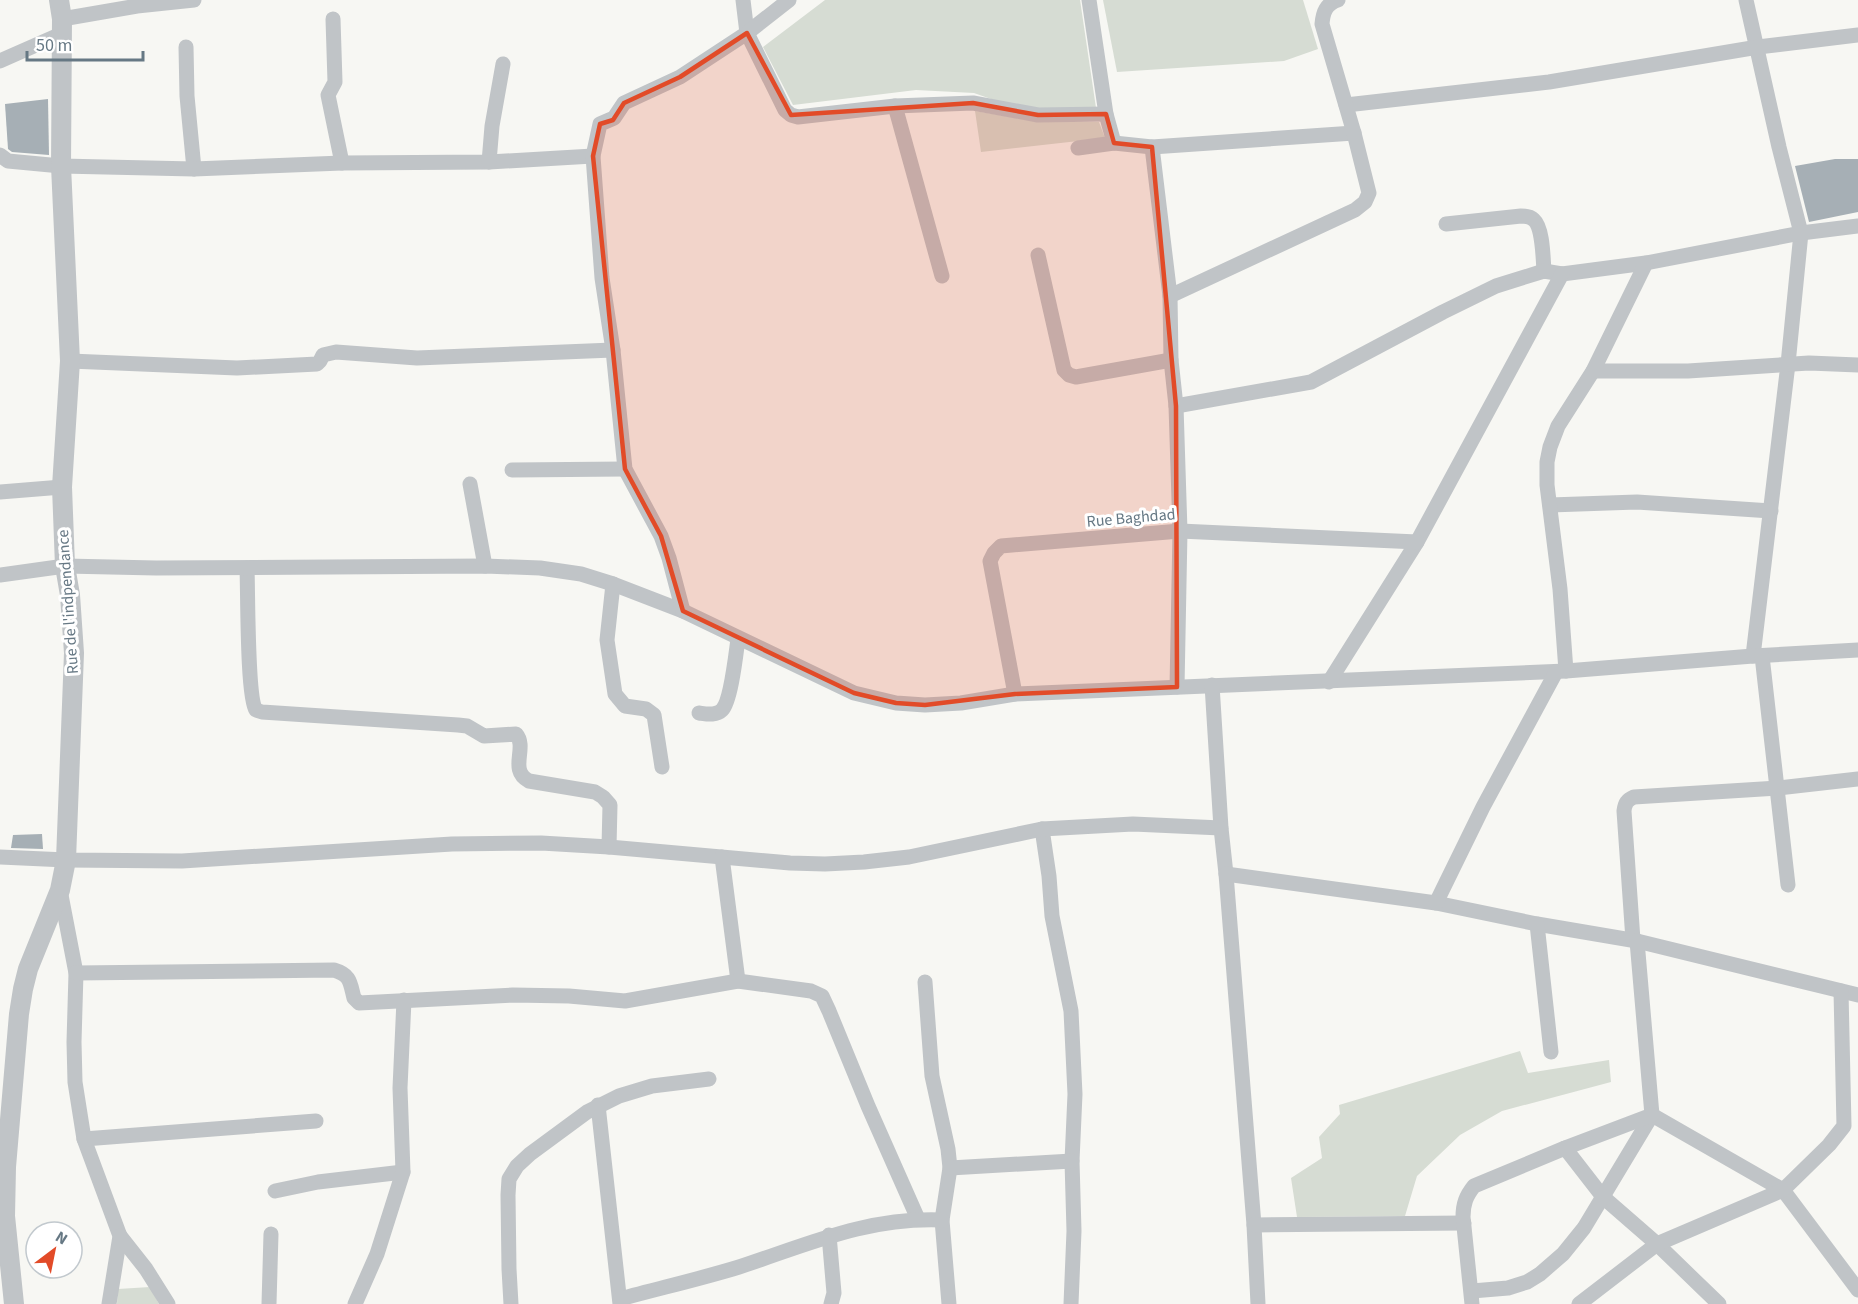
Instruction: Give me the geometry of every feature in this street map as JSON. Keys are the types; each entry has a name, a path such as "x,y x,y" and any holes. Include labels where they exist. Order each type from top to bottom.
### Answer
{"street":[{"path":"0,61 61,18 194,0"},
{"path":"743,0 747,33 785,110 791,115 798,117 895,106 973,103 1038,116 1106,114"},
{"path":"683,611 661,536 625,469 613,350 602,278 593,156 600,124 614,118 624,103 680,77 747,33 789,0"},
{"path":"1089,0 1106,114 1114,143"},
{"path":"1170,296 1355,210 1365,202 1369,193 1322,24 1323,12 1330,2 1338,0"},
{"path":"1746,0 1779,147 1802,233 1757,656 1778,788 1788,885"},
{"name":"Rue de l'indpendance","path":"14,1304 5,1216 6,1167 19,1014 28,969 60,890 66,860 74,653 70,595 65,566 62,487 70,361 61,166 61,18"},
{"path":"333,19 335,82 328,95 342,163"},
{"path":"1346,105 1549,81 1758,47 1858,35"},
{"path":"186,47 194,169"},
{"path":"489,162 492,126 503,64"},
{"path":"895,106 942,276"},
{"path":"1078,148 1114,143 1152,147 1354,133"},
{"path":"1152,147 1170,296 1171,360 1176,406 1180,531 1177,687"},
{"path":"0,155 8,161 61,166 194,169 342,163 489,162 593,156"},
{"path":"1446,224 1529,217 1536,221 1539,228 1544,271"},
{"path":"1176,406 1311,382 1496,286 1544,271 1562,274 1646,263 1802,233 1858,226"},
{"path":"1038,255 1064,370 1069,375 1076,377 1171,360"},
{"path":"1436,903 1483,807 1561,671 1560,588 1546,475 1550,447 1558,426 1593,371 1646,263"},
{"path":"1329,682 1417,542 1562,274"},
{"path":"70,361 237,368 317,364 323,355 336,352 417,358 613,350"},
{"path":"1593,371 1688,370 1788,364 1858,365"},
{"path":"512,470 625,469"},
{"path":"470,484 485,566"},
{"path":"0,492 62,487"},
{"path":"1550,505 1637,502 1771,511"},
{"name":"Rue Baghdad","path":"1015,694 990,561 1000,546 1180,531 1417,542"},
{"path":"0,576 65,566 540,568 581,574 683,611 854,693 896,703 925,705 961,703 1015,694 1561,671 1858,650"},
{"path":"247,568 252,702 256,710 458,725 466,726 479,735 488,737 516,734 520,739 519,770 523,778 595,792 603,797 610,806 609,847"},
{"path":"613,584 607,640 615,694 625,706 646,709 654,715 662,767"},
{"path":"699,713 712,714 724,708 730,688 738,639"},
{"path":"1212,685 1221,828 1254,1225 1258,1304"},
{"path":"1652,1115 1474,1186 1463,1205 1472,1298 1517,1286 1540,1274 1575,1241 1652,1115 1624,811 1627,801 1634,797 1778,788 1858,779"},
{"path":"0,857 182,861 473,844 541,843 790,863 864,862 909,857 1042,829 1133,824 1221,828"},
{"path":"1042,829 1052,916 1071,1011 1075,1094 1071,1304"},
{"path":"722,857 738,981"},
{"path":"1226,874 1436,903 1537,924 1635,940 1858,995"},
{"path":"60,890 76,973 75,1082 84,1139 120,1236 146,1269 168,1304"},
{"path":"1537,924 1551,1052"},
{"path":"76,973 327,969 346,975 357,1002 513,995 569,996 625,1001 738,981 812,991 822,996 918,1219"},
{"path":"925,982 932,1077 950,1168 942,1220 949,1304"},
{"path":"1579,1304 1658,1244 1783,1190 1829,1145 1844,1125 1841,991"},
{"path":"355,1304 377,1254 403,1172 400,1088 404,999"},
{"path":"512,1304 509,1269 509,1179 517,1166 530,1154 598,1106 619,1096 652,1086 709,1079"},
{"path":"598,1106 620,1301 738,1267 830,1235 868,1226 918,1219 942,1220"},
{"path":"1652,1115 1783,1190 1858,1290"},
{"path":"84,1139 316,1121"},
{"path":"1565,1148 1603,1197 1658,1244 1719,1304"},
{"path":"950,1168 1072,1161"},
{"path":"275,1191 318,1182 403,1172"},
{"path":"1254,1225 1464,1223"},
{"path":"269,1304 271,1234"},
{"path":"830,1235 834,1293 831,1304"},
{"path":"109,1304 120,1236"}],"highlighted area":[{"path":"747,33 791,115 973,103 1038,115 1106,114 1114,143 1152,147 1176,406 1177,687 1015,694 925,705 896,703 854,693 683,611 661,536 625,469 593,156 600,124 613,120 624,103 680,77"}],"shaded area":[{"path":"825,0 1080,0 1096,108 1025,111 974,93 916,90 793,105 763,47"},
{"path":"1103,0 1303,0 1318,49 1284,61 1117,72"},
{"path":"975,111 1034,121 1099,122 1105,138 981,152"},
{"path":"1520,1051 1528,1073 1609,1060 1611,1082 1502,1111 1460,1135 1417,1176 1405,1216 1297,1217 1291,1178 1322,1158 1319,1137 1340,1114 1339,1105"},
{"path":"150,1287 159,1304 117,1304 118,1289"}],"building":[{"path":"48,99 49,155 12,152 8,149 5,104"},
{"path":"1835,159 1858,159 1858,212 1809,222 1795,166"},
{"path":"42,834 43,849 11,848 13,835"}]}
